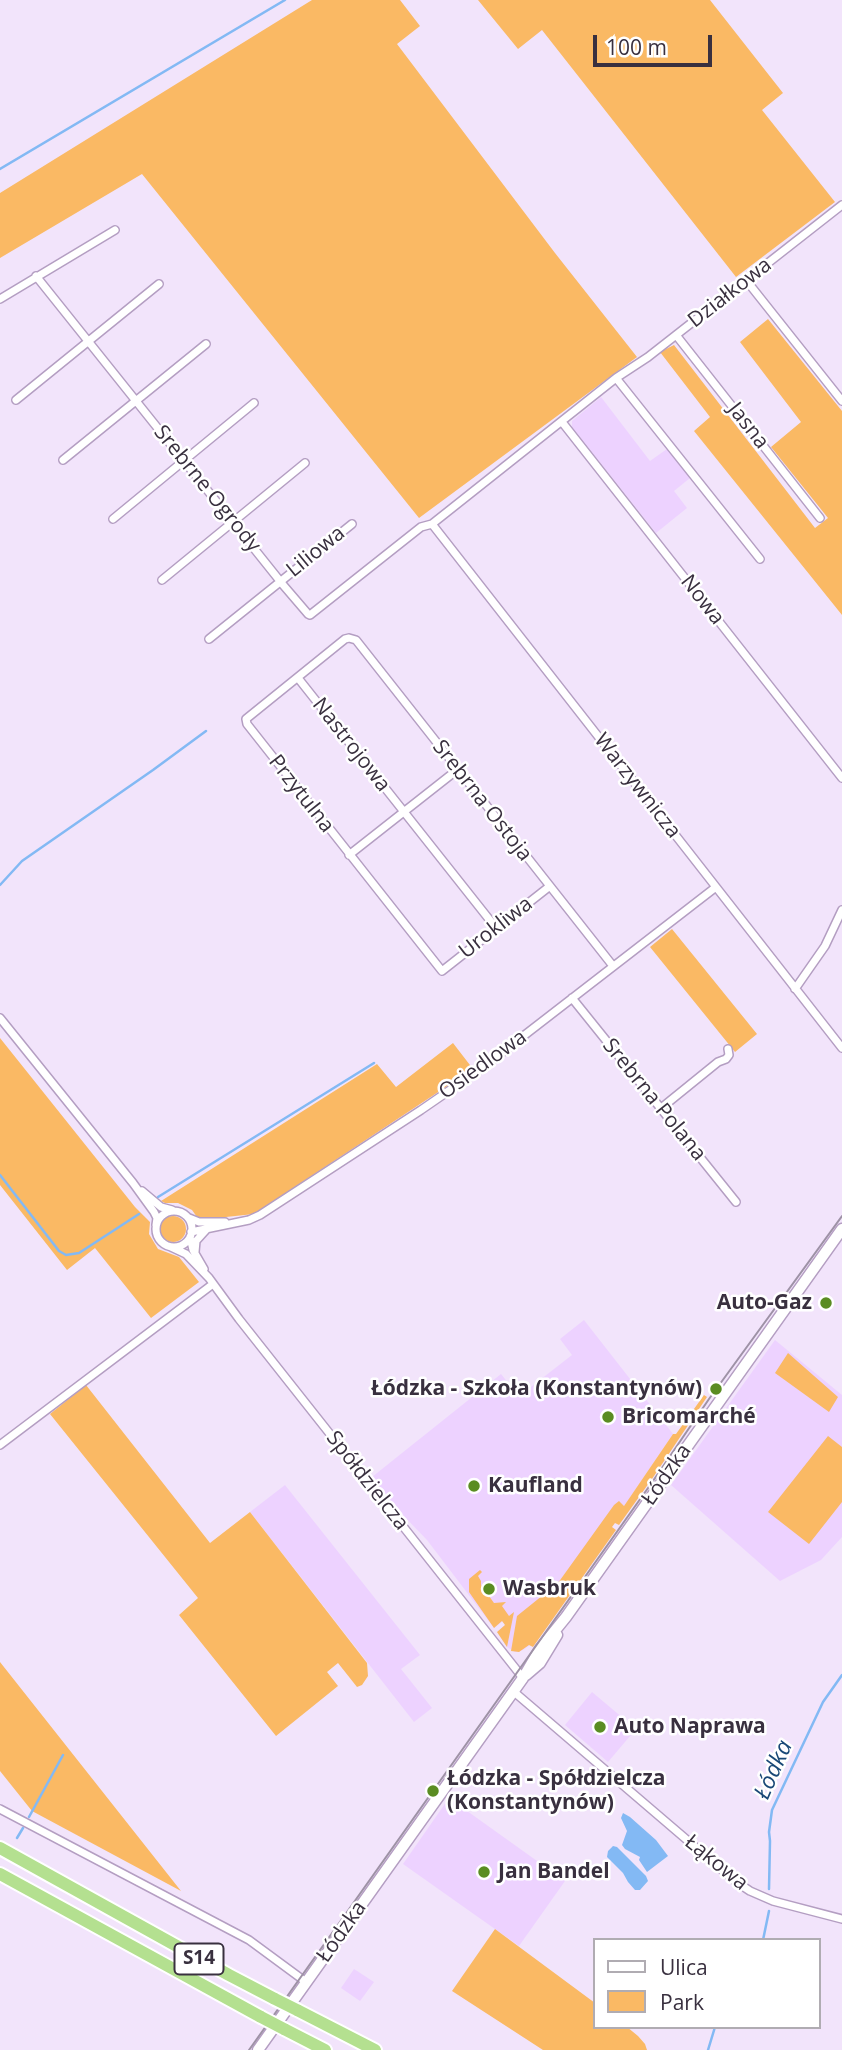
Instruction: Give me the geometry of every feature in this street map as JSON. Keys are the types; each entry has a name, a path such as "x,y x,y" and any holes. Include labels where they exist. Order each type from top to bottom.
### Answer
{"highway":[{"name":"S14","path":"0,1848 194,1956 375,2050"},
{"name":"S14","path":"0,1874 325,2050"}],"main road":[{"name":"Łódzka","path":"258,2050 513,1691 540,1663 566,1617 842,1230"}],"street":[{"name":"Działkowa","path":"432,524 615,378 676,335 842,205"},
{"path":"0,299 114,230"},
{"name":"Srebrne Ogrody","path":"36,276 308,614 421,527 432,524"},
{"path":"746,280 842,401"},
{"path":"16,400 159,284"},
{"name":"Jasna","path":"676,335 820,518"},
{"path":"63,460 206,344"},
{"path":"615,378 760,559"},
{"path":"113,519 254,404"},
{"name":"Nowa","path":"562,422 842,778"},
{"path":"162,580 305,463"},
{"name":"Liliowa","path":"209,639 352,524"},
{"name":"Warzywnicza","path":"432,524 842,1048"},
{"name":"Przytulna","path":"349,638 246,719 246,722 442,971"},
{"name":"Srebrna Ostoja","path":"349,638 356,640 613,966"},
{"name":"Nastrojowa","path":"298,678 496,928"},
{"name":"Nastrojowa","path":"349,855 457,769"},
{"name":"Urokliwa","path":"442,971 550,886"},
{"name":"Osiedlowa","path":"190,1235 260,1215 445,1094 716,887"},
{"path":"795,989 825,946 842,911"},
{"name":"Srebrna Polana","path":"572,998 736,1202"},
{"path":"0,1018 134,1183 161,1207 187,1217 195,1253 211,1281"},
{"path":"660,1109 718,1062 726,1059 729,1055 728,1049"},
{"path":"134,1183 157,1218 159,1239 186,1254 211,1281"},
{"path":"156,1225 165,1213 176,1211"},
{"name":"Osiedlowa","path":"187,1217 199,1222 236,1222"},
{"path":"195,1253 196,1241 206,1230"},
{"path":"171,1247 183,1244 190,1235"},
{"path":"0,1445 211,1281"},
{"name":"Spółdzielcza","path":"211,1281 523,1678"},
{"name":"Łąkowa","path":"513,1691 742,1886 773,1901 842,1919"},
{"path":"0,1809 249,1940 306,1982"}],"shaded area":[{"path":"601,397 650,461 667,449 690,478 674,491 687,508 656,533 572,427 572,421"},
{"path":"584,1320 673,1434 530,1645 515,1652 507,1647 497,1632 505,1625 503,1621 494,1628 427,1540 372,1477 501,1374 513,1389 527,1390 572,1355 560,1339"},
{"path":"775,1340 842,1395 842,1537 821,1560 780,1581 671,1485"},
{"path":"285,1485 420,1655 401,1669 432,1708 414,1722 250,1512"},
{"name":"Auto Naprawa","path":"592,1692 636,1729 608,1762 565,1725"},
{"name":"Jan Bandel","path":"449,1798 565,1881 519,1946 403,1864"},
{"path":"354,1969 374,1982 360,2001 341,1988"}],"green space":[{"path":"312,0 400,0 420,26 397,44 637,357 419,518 142,174 0,258 0,193"},
{"path":"478,0 710,0 783,93 762,110 835,202 736,277 542,30 518,49"},
{"path":"768,319 842,411 842,615 694,431 710,417 660,352 674,345 815,528 828,518 771,447 801,422 740,342"},
{"path":"672,929 757,1034 735,1052 650,947"},
{"path":"0,1038 135,1207 150,1222 149,1234 158,1249 179,1257 199,1282 151,1318 95,1248 67,1270 0,1185"},
{"path":"453,1043 473,1069 254,1214 207,1219 197,1217 192,1210 178,1203 161,1201 377,1064 396,1087"},
{"path":"173,1216 182,1220 186,1229 182,1238 173,1242 164,1238 160,1229 164,1220"},
{"path":"788,1353 838,1397 829,1412 775,1373"},
{"path":"86,1385 210,1543 250,1512 367,1663 368,1676 362,1685 357,1687 338,1663 327,1672 338,1686 276,1736 179,1615 198,1598 50,1414"},
{"path":"704,1395 707,1397 654,1476 619,1525 615,1523 612,1527 616,1530 533,1647 529,1645 519,1652 511,1651 517,1616 558,1583 614,1505 619,1501 624,1506 673,1434 676,1434"},
{"path":"828,1436 842,1447 842,1502 809,1544 768,1512"},
{"path":"480,1570 482,1572 478,1576 481,1585 494,1603 506,1602 502,1606 509,1616 514,1612 507,1647 497,1632 505,1625 502,1621 494,1628 469,1592 469,1579"},
{"path":"0,1662 181,1891 32,1811 0,1771"},
{"path":"495,1929 594,2002 594,2029 629,2029 645,2044 647,2050 543,2050 452,1991"}],"water":[{"path":"623,1813 656,1840 668,1856 647,1872 639,1860 640,1857 622,1845 627,1831 621,1818"},
{"path":"613,1846 646,1876 648,1881 640,1890 635,1890 607,1857"}],"waterway":[{"path":"0,169 285,0"},
{"path":"0,885 22,861 206,731"},
{"path":"158,1197 374,1063"},
{"path":"0,1175 59,1251 66,1255 79,1253 139,1214"},
{"name":"Łódka","path":"769,1889 769,1832 772,1810 823,1702 842,1675"},
{"path":"29,1817 63,1755"},
{"path":"17,1838 23,1828"},
{"name":"Łódka","path":"763,1938 769,1911"},
{"name":"Łódka","path":"708,2050 714,2029"}],"tram line":[{"path":"249,2050 709,1399 842,1216"}],"place":[{"name":"Auto-Gaz","path":"826,1303"},
{"name":"Łódzka - Szkoła (Konstantynów)","path":"716,1389"},
{"name":"Bricomarché","path":"608,1417"},
{"name":"Kaufland","path":"474,1486"},
{"name":"Wasbruk","path":"489,1589"},
{"name":"Auto Naprawa","path":"600,1727"},
{"name":"Łódzka - Spółdzielcza (Konstantynów)","path":"433,1791"},
{"name":"Jan Bandel","path":"484,1872"}]}
